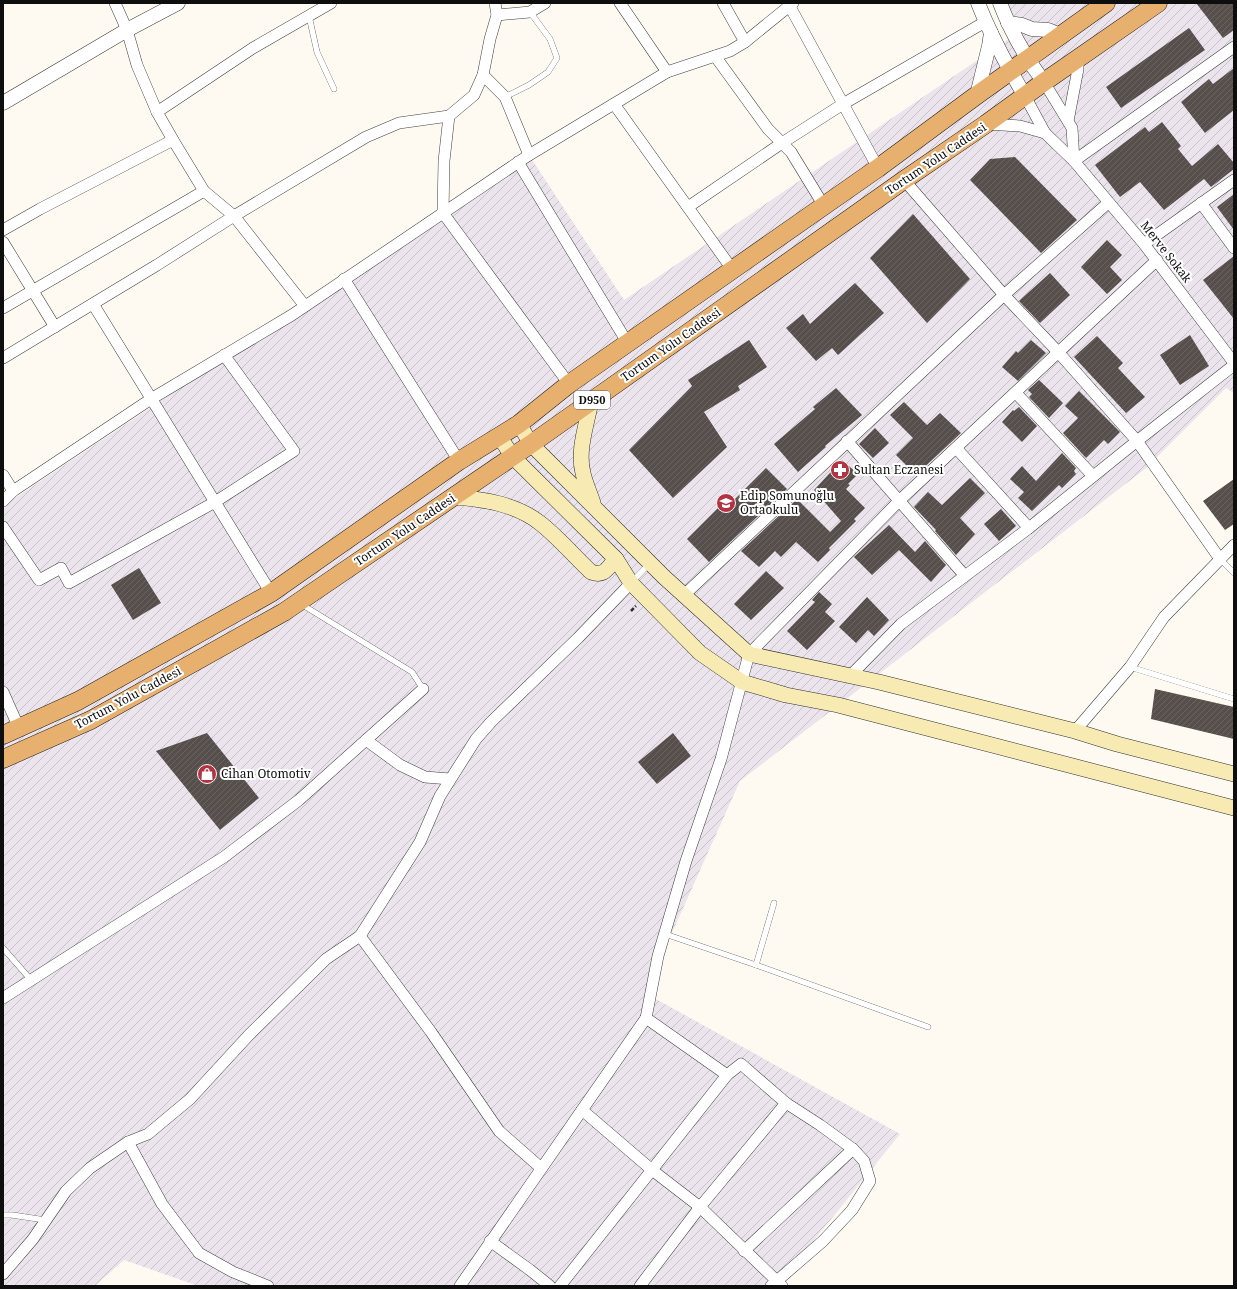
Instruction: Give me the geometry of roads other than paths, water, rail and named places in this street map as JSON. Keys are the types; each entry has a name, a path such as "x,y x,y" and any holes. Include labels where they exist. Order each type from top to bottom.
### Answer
{"highway":[{"name":"Tortum Yolu Caddesi","path":"3,735 78,702 271,593 459,461 519,424 569,384 627,342 878,168 1106,3"},
{"name":"Tortum Yolu Caddesi","path":"3,759 91,720 284,612 513,457 904,180 1158,3"}],"main road":[{"path":"591,401 582,445 582,472 595,508"},
{"path":"519,424 531,444 650,564 683,596 749,654 850,676 1075,731 1118,744 1234,774"},
{"path":"499,436 513,457 616,559 631,583 700,654 742,682 786,695 845,706 1234,808"},
{"path":"454,497 482,499 506,506 525,514 539,522 591,572 598,574 603,573 616,559"}],"street":[{"path":"115,3 127,30 137,65 158,112 204,191 234,216 305,306"},
{"path":"3,103 127,30 178,3"},
{"path":"158,112 253,48 331,3"},
{"path":"3,358 157,266 234,216 366,136 399,123 449,116 474,95 483,75 490,39 497,15 495,3"},
{"path":"497,15 530,12 545,3"},
{"path":"620,3 667,72"},
{"path":"723,3 745,42"},
{"path":"978,3 1010,72 1045,133"},
{"path":"1000,3 1028,60 1044,82 1072,128 1074,161"},
{"path":"3,501 13,491 151,400 305,306 529,155 667,72 730,51 745,42 790,4 878,168"},
{"path":"1008,22 1032,29 1048,30 1060,35"},
{"path":"977,95 989,46 988,27"},
{"path":"688,207 782,143 843,104 988,27"},
{"path":"1074,161 1234,47"},
{"path":"715,56 768,129 791,152 824,206"},
{"path":"1068,121 1078,68 1078,59"},
{"path":"483,75 505,97 529,155"},
{"path":"614,104 732,269"},
{"path":"449,116 444,161 442,213 569,384"},
{"path":"986,124 1020,126 1045,133"},
{"name":"Merve Sokak","path":"1045,133 1074,161 1144,244 1234,364"},
{"path":"3,230 40,209 173,140"},
{"path":"518,162 627,342"},
{"path":"904,180 1004,295 1059,353 1137,441 1220,559"},
{"path":"1144,244 1234,180"},
{"path":"3,308 204,191"},
{"path":"683,596 1004,295 1108,203"},
{"path":"1201,203 1234,248"},
{"path":"3,242 55,327"},
{"path":"460,1286 646,1018 658,956 686,861 721,759 749,654 900,500 1157,260"},
{"path":"344,280 459,461"},
{"path":"93,304 271,593"},
{"path":"3,527 39,580 61,568 70,583 215,502 294,451 224,355"},
{"path":"850,676 901,624 1029,528 1234,364"},
{"path":"1016,392 1093,476"},
{"path":"847,441 965,576"},
{"path":"956,448 1029,528"},
{"path":"3,475 13,491"},
{"path":"1075,731 1130,667 1164,616 1234,545"},
{"path":"3,1274 33,1239 66,1191 90,1168 128,1142 148,1134 190,1099 248,1036 326,959 360,936 420,842 440,796 476,739 491,722 578,638 631,583"},
{"path":"3,998 224,857 299,800 423,689"},
{"path":"3,692 19,728"},
{"path":"366,740 400,765 425,777 450,779"},
{"path":"360,936 431,1032 499,1131 541,1168"},
{"path":"646,1018 727,1075"},
{"path":"560,1286 652,1170 727,1075 740,1064 786,1104 820,1125 854,1150 864,1161 870,1181 852,1210 823,1241 776,1284 700,1207 652,1170 582,1110"},
{"path":"640,1286 700,1207 786,1104"},
{"path":"128,1142 162,1204 199,1253 233,1272 268,1286"},
{"path":"744,1251 854,1150"},
{"path":"490,1241 550,1286"}],"lane":[{"path":"505,97 529,85 548,72 557,58 550,39 530,12"},
{"path":"309,16 317,52 334,89"},
{"path":"1220,559 1234,573"},
{"path":"631,583 650,564"},
{"path":"299,602 412,672 423,689"},
{"path":"1130,667 1234,699"},
{"path":"756,964 774,903"},
{"path":"665,934 756,964 928,1027"},
{"path":"3,948 31,980"},
{"path":"3,1216 12,1215 45,1220"}],"place":[{"name":"Sultan Eczanesi","path":"840,470"},
{"name":"Edip Somunoğlu Ortaokulu","path":"726,503"},
{"name":"Cihan Otomotiv","path":"207,774"}]}
